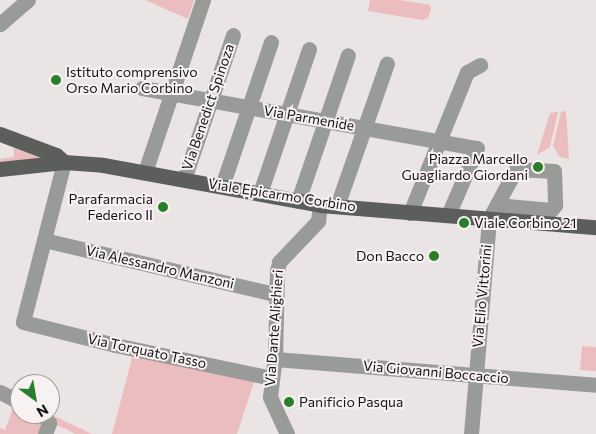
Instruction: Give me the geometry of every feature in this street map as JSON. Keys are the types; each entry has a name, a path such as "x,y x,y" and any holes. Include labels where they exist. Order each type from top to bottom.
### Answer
{"main road":[{"path":"0,134 56,155 64,162"},
{"name":"Viale Epicarmo Corbino","path":"0,169 64,162 145,172 320,205 596,227"}],"street":[{"path":"0,24 28,0"},
{"path":"145,172 203,0"},
{"name":"Via Benedict Spinoza","path":"184,179 233,36"},
{"path":"222,186 271,42"},
{"path":"260,193 310,49"},
{"path":"298,200 348,55"},
{"path":"337,206 387,62"},
{"path":"410,213 467,72 480,65"},
{"name":"Via Parmenide","path":"142,88 477,148 448,216"},
{"path":"44,240 64,162"},
{"name":"Via Dante Alighieri","path":"282,432 270,397 275,359 275,294 280,262 318,221 320,205"},
{"path":"489,219 497,205"},
{"name":"Via Elio Vittorini","path":"471,434 489,219"},
{"name":"Via Alessandro Manzoni","path":"44,240 275,294"},
{"name":"Via Torquato Tasso","path":"44,240 23,322 115,345 271,378"},
{"name":"Via Giovanni Boccaccio","path":"275,359 596,385"}],"shaded area":[{"path":"145,0 194,0 188,19"},
{"path":"370,0 400,0 430,5 431,10 428,18 423,20 368,11"},
{"path":"566,111 569,159 560,157 553,146 561,112"},
{"path":"558,112 550,147 537,155 550,113"},
{"path":"14,148 46,159 0,163 0,159 14,157"},
{"path":"582,346 596,347 596,371 580,370"},
{"path":"133,354 255,379 237,434 112,434"},
{"path":"10,416 10,424 42,424 42,434 0,434 0,428 5,430"},
{"path":"60,419 92,434 76,434 55,424 60,424"}],"place":[{"name":"Istituto comprensivo Orso Mario Corbino","path":"56,80"},
{"name":"Piazza Marcello Guagliardo Giordani","path":"538,167"},
{"name":"Parafarmacia Federico II","path":"163,207"},
{"name":"Viale Corbino 21","path":"464,223"},
{"name":"Don Bacco","path":"434,256"},
{"name":"Panificio Pasqua","path":"289,402"}]}
